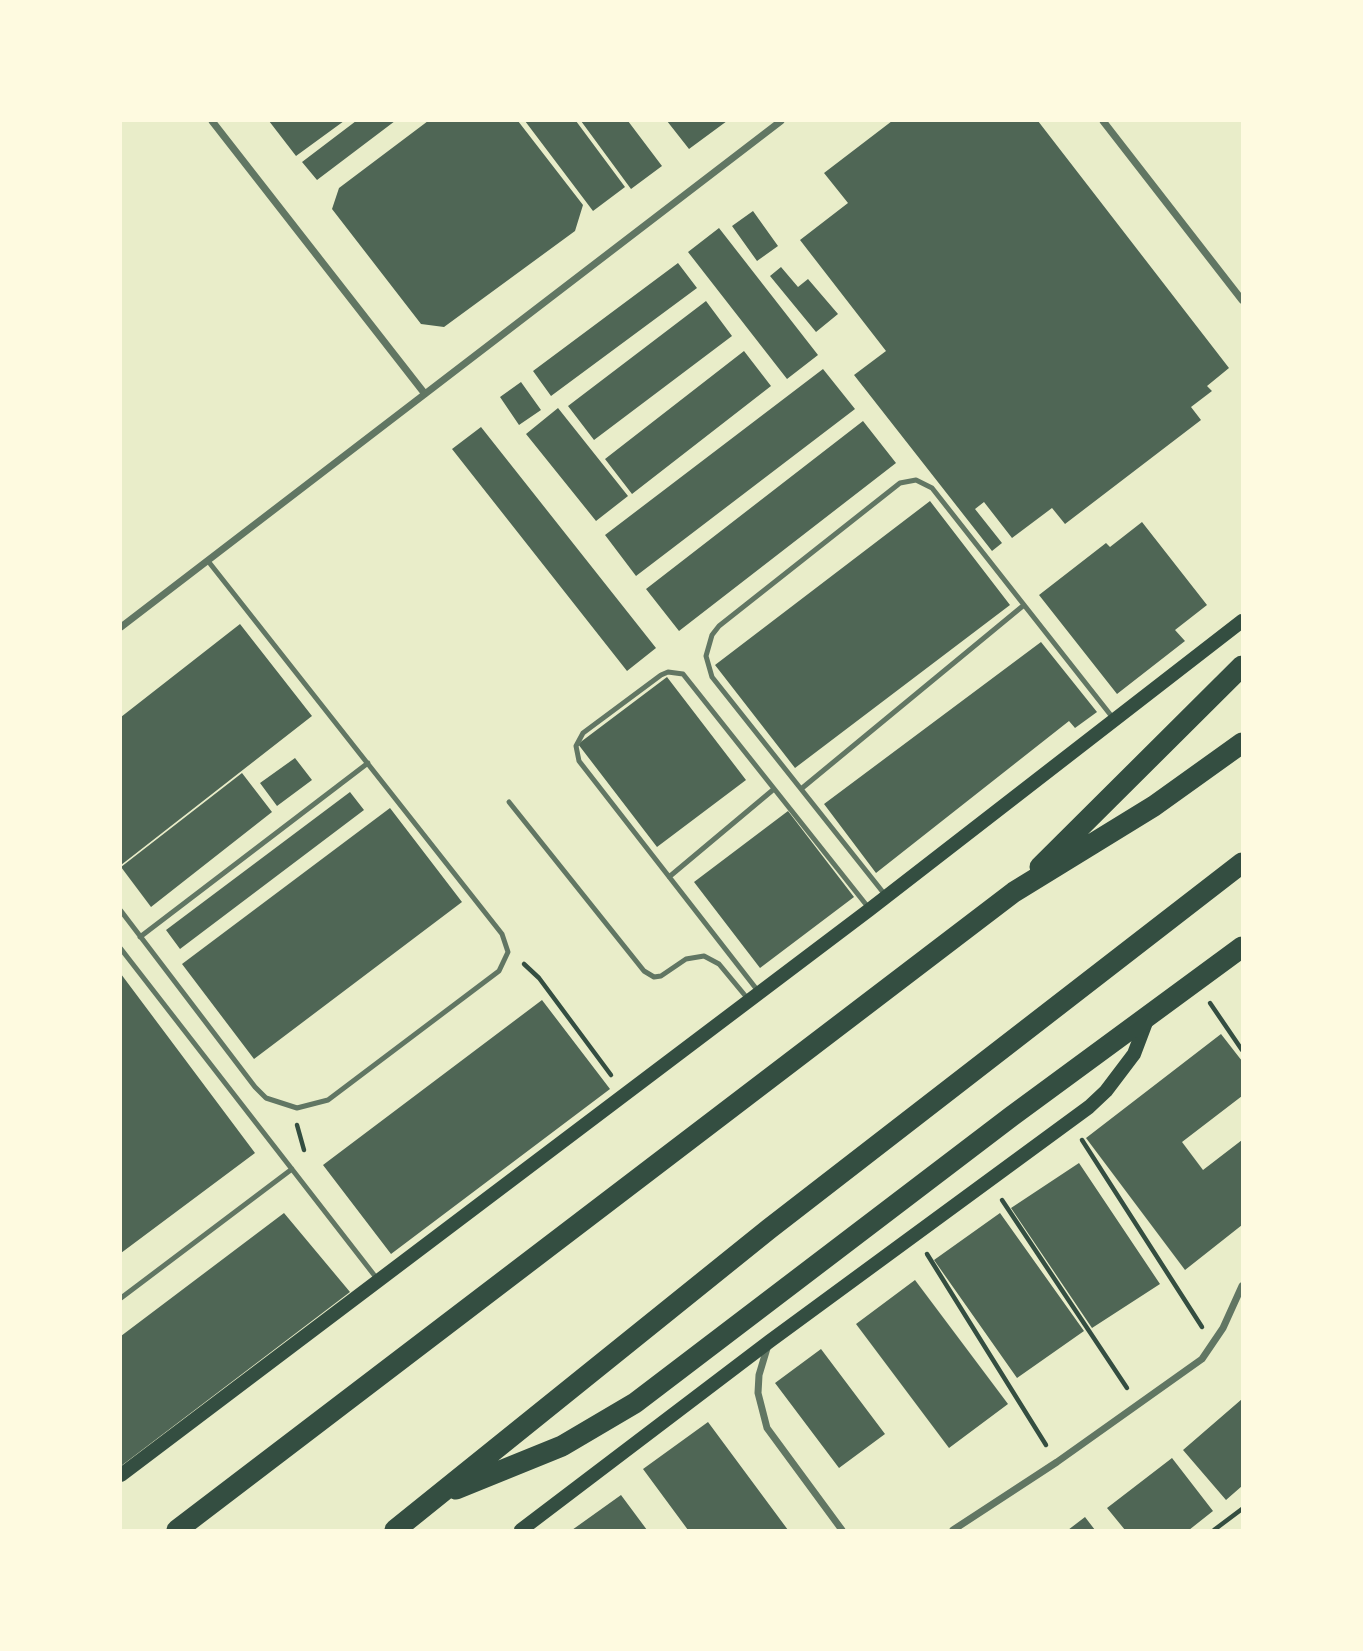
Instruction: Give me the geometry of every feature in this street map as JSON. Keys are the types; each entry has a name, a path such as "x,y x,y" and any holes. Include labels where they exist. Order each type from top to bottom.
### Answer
{"highway":[{"path":"1014,892 1242,666"},
{"path":"177,1530 1014,892 1154,806 1242,743"},
{"path":"395,1530 790,1213 1242,863"},
{"path":"444,1493 553,1451 635,1403 1242,947"}],"main road":[{"path":"121,1475 753,995 887,897 1242,621"},
{"path":"521,1530 770,1341 1070,1121 1121,1073 1135,1054 1148,1016"}],"street":[{"path":"212,121 425,394"},
{"path":"121,627 781,121"},
{"path":"1103,121 1242,300"},
{"path":"953,1530 1057,1462 1202,1359 1213,1345 1242,1286"},
{"path":"1235,1303 1242,1313"},
{"path":"770,1341 759,1375 758,1393 767,1428 842,1530"}],"lane":[{"path":"887,897 712,677 706,656 712,635 719,626 908,480 916,480 932,488 1115,720"},
{"path":"121,911 255,1087 266,1098 297,1108 328,1100 499,971 508,953 502,934 208,561"},
{"path":"801,789 1024,606"},
{"path":"753,995 669,877 579,761 576,746 583,733 661,675 676,672 689,679 869,910"},
{"path":"141,937 368,764"},
{"path":"669,877 774,789"},
{"path":"509,802 649,975 660,976 686,959 704,956 719,964 753,995"},
{"path":"121,948 378,1280"},
{"path":"121,1298 292,1169"}],"path":[{"path":"508,953 539,978 624,1093"},
{"path":"1196,982 1242,1050"},
{"path":"1070,1121 1213,1345"},
{"path":"988,1179 1138,1405"},
{"path":"915,1235 1057,1462"},
{"path":"1214,1530 1242,1509"}],"building":[{"path":"269,121 344,121 296,156"},
{"path":"356,121 395,121 317,180 302,162"},
{"path":"428,121 518,121 583,205 575,231 444,327 421,324 332,209 339,188"},
{"path":"525,121 576,121 625,187 593,211"},
{"path":"581,121 628,121 662,166 631,189"},
{"path":"667,121 727,121 689,149"},
{"path":"892,121 1038,121 1229,368 1207,386 1212,391 1191,407 1201,420 1065,524 1052,508 1012,538 984,502 975,509 1002,543 992,551 854,375 886,351 800,240 848,203 824,173"},
{"path":"753,211 778,246 757,261 732,226"},
{"path":"719,228 818,355 787,379 688,252"},
{"path":"678,263 697,288 551,396 533,371"},
{"path":"781,267 798,287 808,279 838,314 816,332 770,276"},
{"path":"706,301 732,336 594,440 568,406"},
{"path":"744,351 771,386 632,494 605,459"},
{"path":"823,369 855,409 636,576 605,535"},
{"path":"521,382 541,410 519,425 500,397"},
{"path":"558,408 628,496 596,521 526,434"},
{"path":"863,421 896,463 679,631 646,589"},
{"path":"481,427 656,648 627,671 452,449"},
{"path":"930,501 1010,605 795,768 715,665"},
{"path":"1142,522 1207,605 1175,630 1185,641 1117,694 1039,595 1106,543 1110,547"},
{"path":"240,624 312,716 121,865 121,717"},
{"path":"1041,642 1097,712 1075,728 1069,721 876,873 824,804"},
{"path":"667,677 746,780 657,847 578,744"},
{"path":"295,758 312,780 277,806 260,783"},
{"path":"242,773 272,812 151,907 121,867"},
{"path":"350,792 364,810 180,949 166,930"},
{"path":"390,808 462,902 254,1059 182,964"},
{"path":"788,811 854,897 760,968 694,882"},
{"path":"121,974 255,1153 121,1253"},
{"path":"542,1000 610,1089 391,1254 323,1165"},
{"path":"1221,1034 1242,1061 1242,1096 1182,1142 1203,1170 1242,1140 1242,1225 1185,1270 1086,1138"},
{"path":"1079,1163 1160,1284 1092,1328 1011,1208"},
{"path":"284,1213 350,1292 121,1466 121,1336"},
{"path":"1000,1213 1084,1331 1017,1378 934,1260"},
{"path":"915,1280 1008,1404 949,1448 856,1324"},
{"path":"821,1349 885,1434 839,1468 775,1383"},
{"path":"1242,1399 1242,1486 1226,1500 1183,1450"},
{"path":"708,1422 788,1530 688,1530 643,1469"},
{"path":"1172,1458 1213,1511 1189,1530 1125,1530 1107,1508"},
{"path":"621,1495 647,1530 572,1530"},
{"path":"1085,1517 1095,1530 1068,1530"}]}
